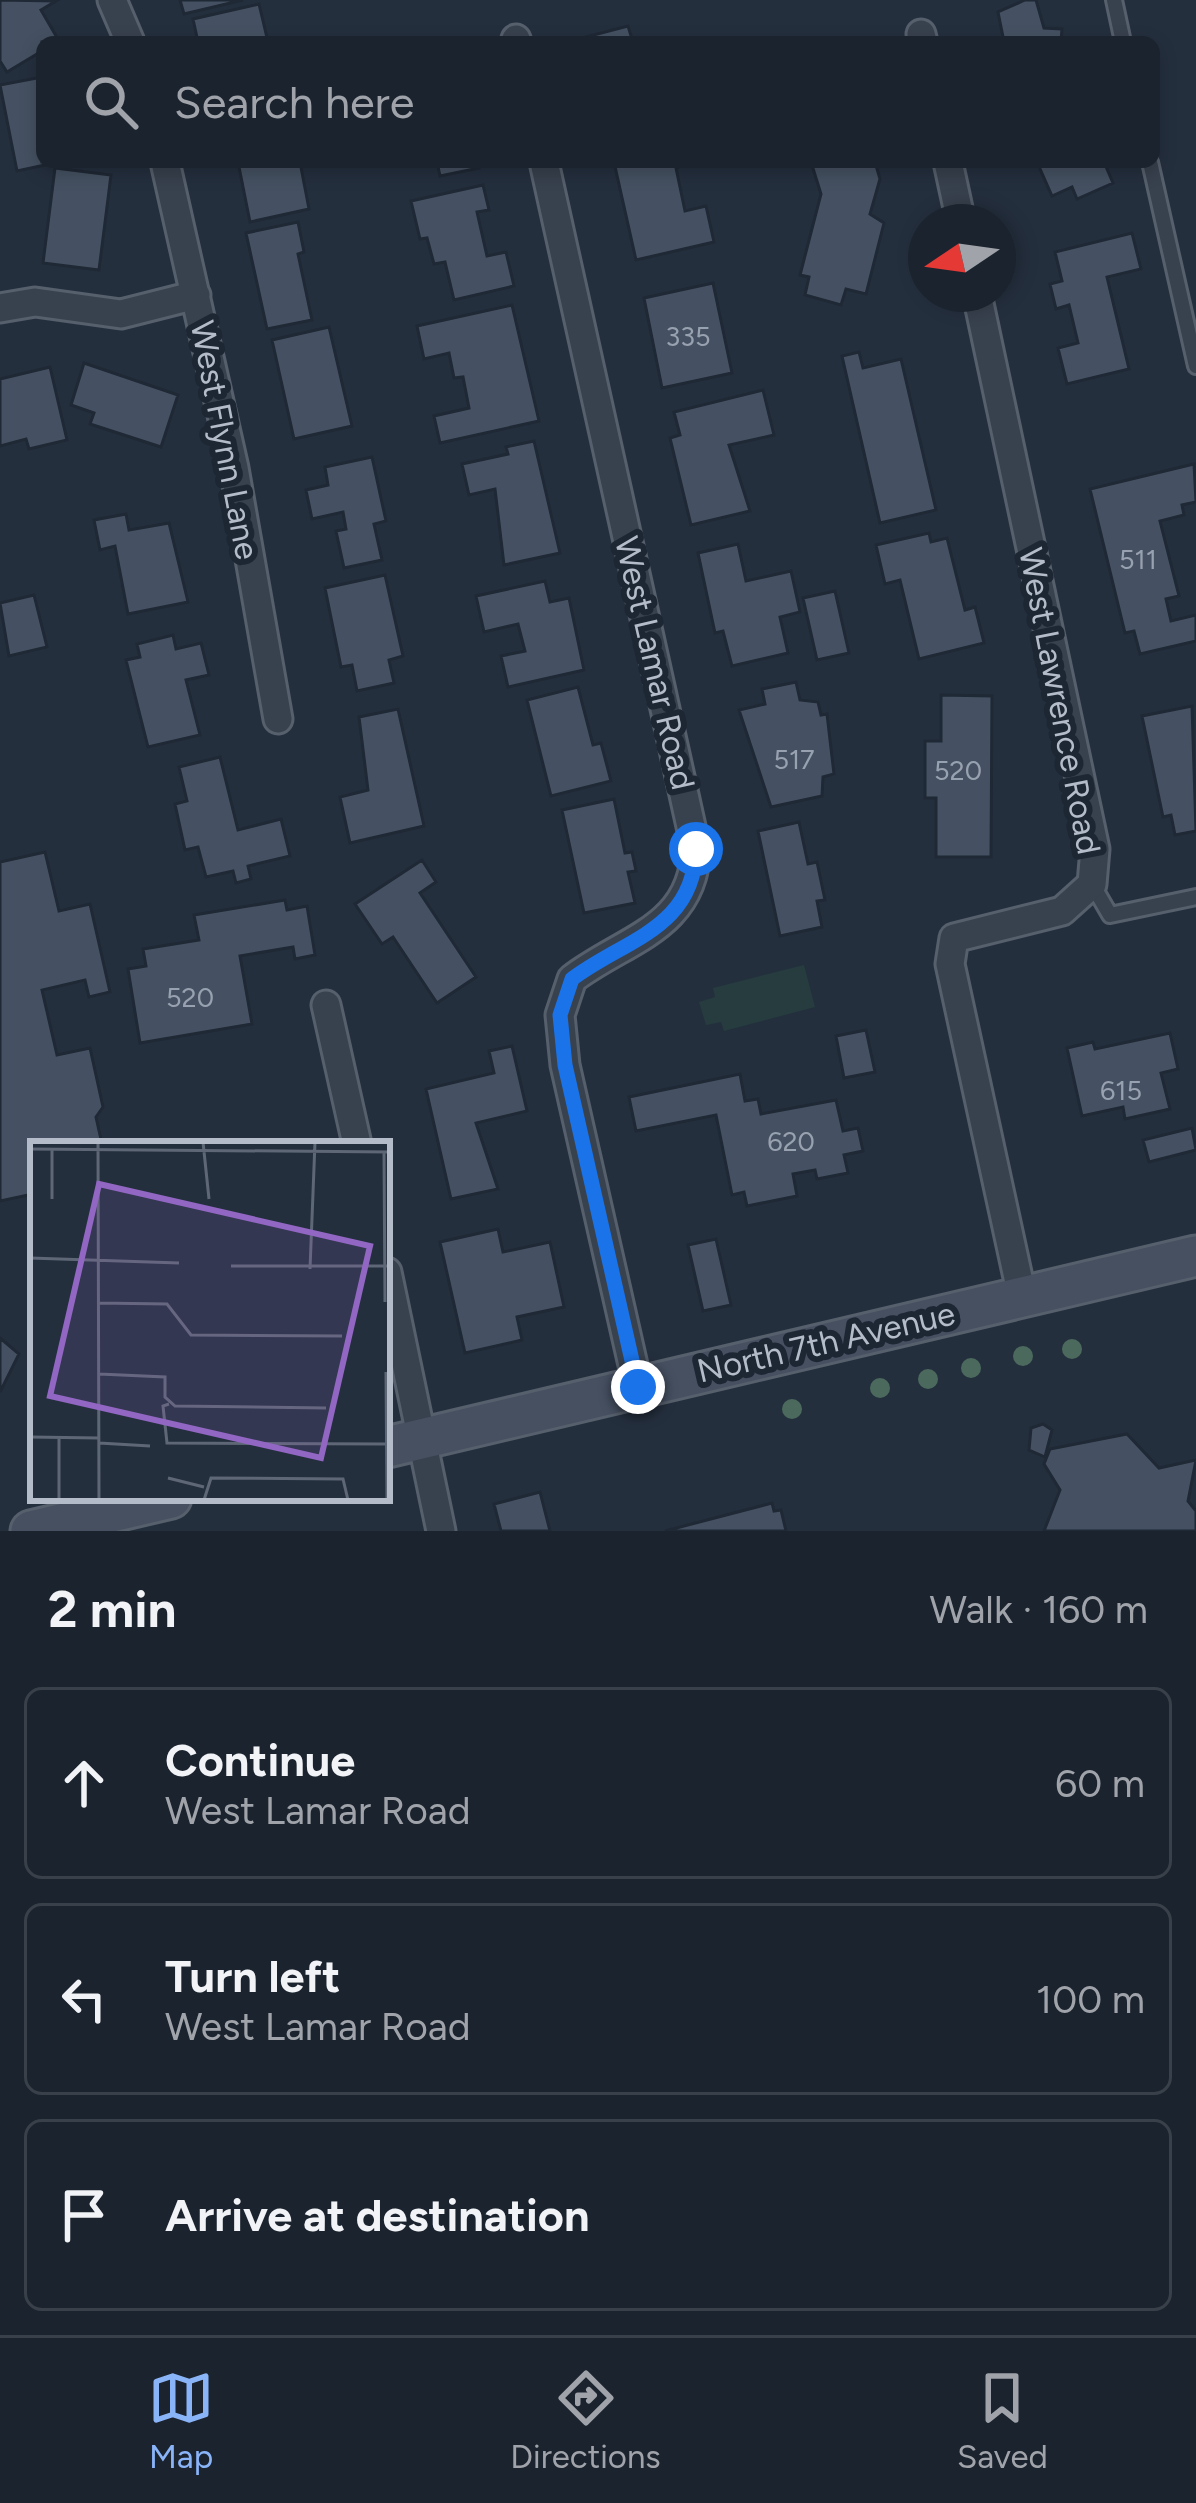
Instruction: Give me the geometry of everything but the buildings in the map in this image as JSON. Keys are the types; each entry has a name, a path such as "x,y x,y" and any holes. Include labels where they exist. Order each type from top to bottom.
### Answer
{"main road":[{"name":"North 7th Avenue","path":"406,1442 1196,1256"},
{"path":"32,1531 157,1501"}],"street":[{"path":"112,0 127,36"},
{"name":"West Flynn Lane","path":"166,168 234,468 278,718"},
{"name":"West Lamar Road","path":"545,168 696,849 690,886 674,913 653,932 572,979 560,1015 565,1065 638,1387"},
{"path":"949,168 957,204"},
{"path":"0,308 35,302 121,314 196,296"},
{"name":"West Lawrence Road","path":"980,312 1095,848 1092,884 1062,911 954,938 950,964 1022,1296"},
{"path":"326,1005 356,1141"},
{"path":"390,1299 406,1442 441,1531"}],"lane":[{"path":"1114,0 1123,36"},
{"path":"1151,168 1196,366"},
{"path":"1092,884 1110,915 1196,897"}],"green space":[{"path":"804,965 815,1007 724,1031 721,1022 706,1025 699,1002 715,997 713,988"}],"route":[{"path":"638,1387 565,1065 560,1015 572,979 667,922 690,886 696,849"}]}
